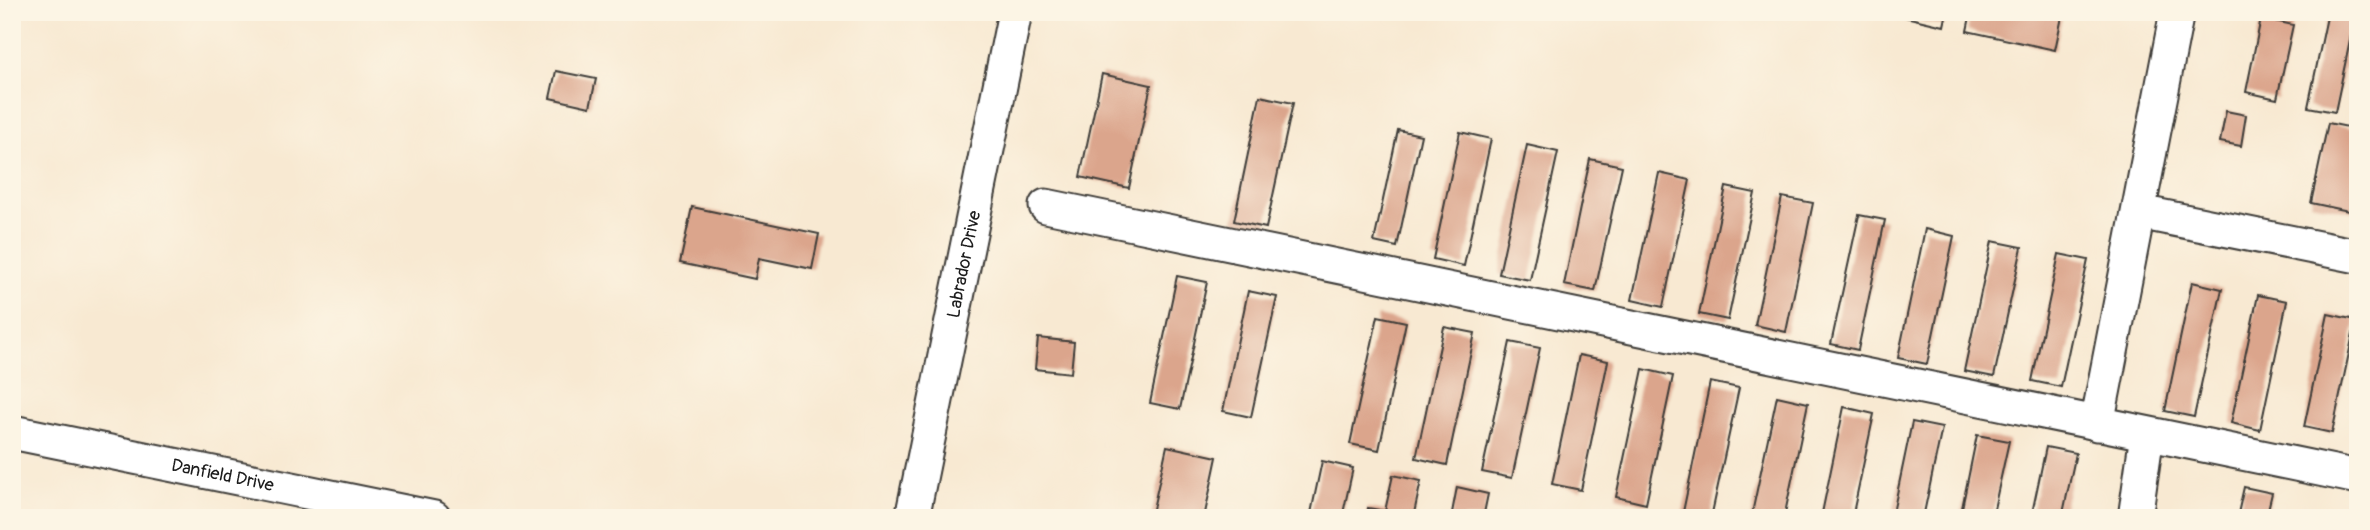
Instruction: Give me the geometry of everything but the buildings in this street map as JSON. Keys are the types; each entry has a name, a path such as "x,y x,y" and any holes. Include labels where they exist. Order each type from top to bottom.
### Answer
{"street":[{"name":"Labrador Drive","path":"912,518 1015,12"},
{"path":"2097,424 2177,12"},
{"path":"1046,206 2358,477"},
{"path":"2139,212 2358,256"},
{"name":"Danfield Drive","path":"12,432 434,518"},
{"path":"2135,518 2147,434"}]}
